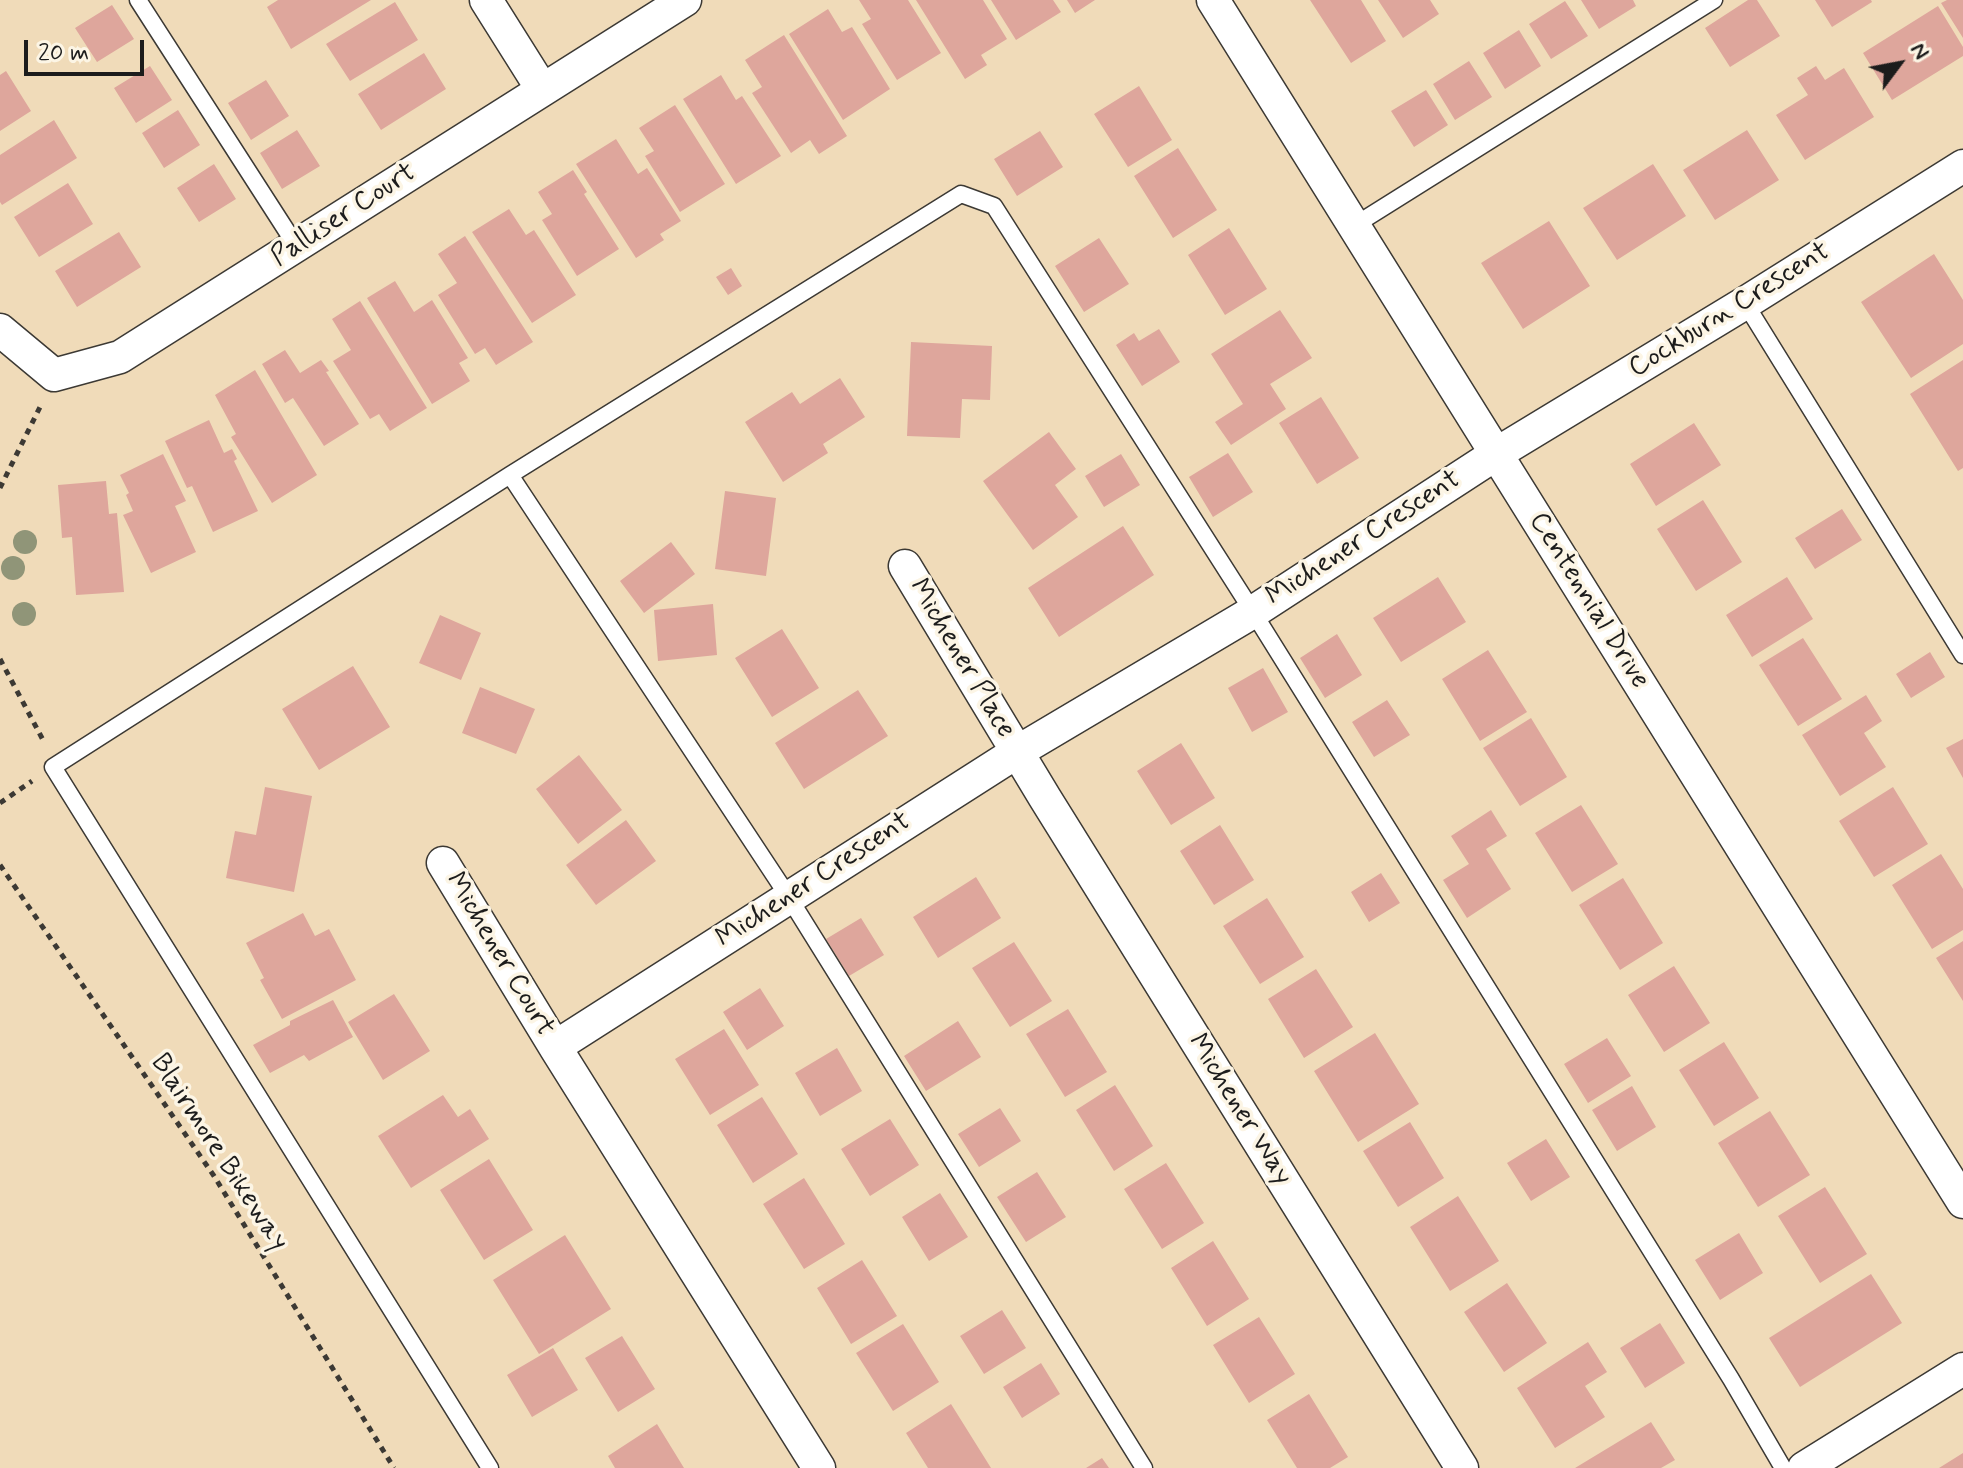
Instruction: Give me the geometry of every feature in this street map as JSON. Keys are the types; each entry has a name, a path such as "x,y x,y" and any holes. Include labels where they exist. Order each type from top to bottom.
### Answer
{"street":[{"path":"486,0 542,89"},
{"name":"Palliser Court","path":"0,330 54,375 120,357 685,0"},
{"name":"Centennial Drive","path":"1213,0 1963,1202"},
{"name":"Cockburn Crescent","path":"1496,454 1963,166"},
{"name":"Michener Crescent","path":"555,1047 1017,752 1253,612 1496,454"},
{"name":"Michener Place","path":"905,566 1017,752"},
{"name":"Michener Way","path":"1017,752 1462,1468"},
{"name":"Michener Court","path":"443,863 555,1047"},
{"path":"555,1047 819,1468"},
{"path":"1804,1468 1963,1369"}],"lane":[{"path":"138,0 297,247"},
{"path":"1352,227 1714,0"},
{"path":"490,1468 53,767 510,475 961,194 994,206 1253,612 1723,1366 1783,1468"},
{"path":"1745,303 1963,655"},
{"path":"510,475 788,896 1144,1468"}],"path":[{"path":"0,488 25,434 32,426"},
{"path":"0,659 43,741 53,767"},
{"name":"Blairmore Bikeway","path":"0,865 214,1176 394,1468"}],"building":[{"path":"278,0 371,0 291,49 267,7"},
{"path":"859,0 908,0 941,53 897,80 862,24 871,19"},
{"path":"916,0 983,0 1007,39 981,55 987,65 965,79"},
{"path":"991,0 1053,0 1061,12 1016,40"},
{"path":"1067,0 1095,0 1075,13"},
{"path":"1310,0 1361,0 1386,41 1351,63"},
{"path":"1378,0 1430,0 1439,14 1403,38"},
{"path":"1581,0 1633,0 1636,6 1599,29"},
{"path":"1748,0 1757,0 1780,36 1730,67 1705,28"},
{"path":"1815,0 1871,0 1872,2 1832,27"},
{"path":"1963,0 1963,38 1941,3"},
{"path":"1565,1 1588,36 1551,59 1529,24"},
{"path":"395,2 418,40 350,81 326,44"},
{"path":"112,5 134,39 97,62 75,28"},
{"path":"1938,6 1963,47 1963,56 1892,100 1863,53"},
{"path":"828,9 842,32 852,27 890,89 843,120 789,34"},
{"path":"1519,30 1541,66 1505,89 1483,53"},
{"path":"784,35 847,136 819,154 810,140 791,153 752,93 762,87 745,60"},
{"path":"424,53 446,89 381,130 358,94"},
{"path":"1469,61 1492,97 1455,120 1433,84"},
{"path":"150,66 172,100 136,123 114,88"},
{"path":"1816,66 1825,80 1844,68 1874,117 1805,160 1776,115 1808,95 1797,78"},
{"path":"6,71 31,111 0,131 0,75"},
{"path":"721,75 736,100 742,96 781,156 736,184 683,99"},
{"path":"266,80 289,116 251,140 228,103"},
{"path":"1139,86 1172,140 1128,167 1094,114"},
{"path":"1426,90 1448,125 1414,147 1391,111"},
{"path":"675,105 725,184 680,212 645,156 654,151 639,128"},
{"path":"178,110 200,145 164,168 142,133"},
{"path":"54,120 77,158 2,205 0,155"},
{"path":"297,130 320,166 282,189 260,153"},
{"path":"1747,130 1779,180 1715,220 1683,170"},
{"path":"1040,131 1063,167 1017,196 994,159"},
{"path":"616,139 638,174 647,168 681,221 660,234 664,240 636,258 576,164"},
{"path":"1178,148 1217,210 1173,238 1134,176"},
{"path":"214,164 236,199 199,222 177,188"},
{"path":"1653,164 1686,216 1617,260 1583,208"},
{"path":"573,170 587,192 584,194 619,249 577,276 542,220 552,214 538,192"},
{"path":"68,183 93,224 39,257 14,217"},
{"path":"509,209 526,235 534,230 576,295 532,323 472,232"},
{"path":"1549,221 1590,286 1523,329 1481,263"},
{"path":"1229,228 1267,289 1225,315 1188,255"},
{"path":"119,232 141,267 77,307 55,271"},
{"path":"465,236 533,342 496,365 485,348 475,354 438,295 457,283 438,254"},
{"path":"1099,238 1129,284 1084,312 1055,266"},
{"path":"1934,254 1963,300 1963,344 1911,378 1861,302"},
{"path":"731,268 742,286 728,295 716,277"},
{"path":"395,281 414,312 432,300 468,358 459,363 470,381 432,404 367,298"},
{"path":"360,301 427,408 390,431 379,414 370,419 333,361 351,350 332,319"},
{"path":"1280,310 1312,358 1270,384 1286,409 1231,445 1215,422 1243,404 1211,354"},
{"path":"1159,329 1180,362 1142,386 1116,345 1134,333 1139,341"},
{"path":"911,342 992,346 990,400 962,399 960,438 907,436"},
{"path":"285,350 300,373 321,360 359,424 324,446 293,398 285,403 262,364"},
{"path":"1963,360 1963,468 1958,471 1910,394"},
{"path":"255,370 317,475 272,503 231,437 236,434 215,395"},
{"path":"840,378 865,417 823,444 828,453 783,482 745,422 792,392 800,404"},
{"path":"1321,397 1359,458 1317,484 1279,423"},
{"path":"209,420 224,453 232,449 237,459 234,461 258,511 213,532 192,486 187,488 165,441"},
{"path":"1694,423 1721,465 1656,506 1630,464"},
{"path":"1049,432 1076,469 1055,485 1078,517 1033,550 983,481"},
{"path":"1228,453 1253,492 1213,517 1189,477"},
{"path":"163,454 186,501 175,506 196,552 151,573 123,515 133,511 120,475"},
{"path":"1121,454 1140,485 1104,507 1085,476"},
{"path":"106,481 109,514 117,513 124,592 76,595 72,537 62,538 58,485"},
{"path":"725,491 776,498 766,576 715,569"},
{"path":"1703,500 1742,562 1696,591 1657,529"},
{"path":"1842,509 1862,540 1815,569 1795,538"},
{"path":"1123,526 1154,575 1059,637 1028,588"},
{"path":"671,542 695,574 644,613 620,581"},
{"path":"1438,577 1466,622 1401,662 1373,618"},
{"path":"1787,577 1813,619 1752,657 1726,615"},
{"path":"713,604 717,655 658,661 654,610"},
{"path":"440,615 481,633 461,680 419,663"},
{"path":"782,629 819,688 772,717 735,658"},
{"path":"1337,634 1362,675 1325,698 1300,658"},
{"path":"1803,638 1842,699 1798,726 1759,665"},
{"path":"1488,650 1527,712 1480,741 1442,679"},
{"path":"1930,652 1945,677 1911,698 1896,674"},
{"path":"353,666 390,727 319,770 282,709"},
{"path":"1263,668 1288,712 1252,732 1228,688"},
{"path":"480,687 535,709 516,754 462,733"},
{"path":"858,690 888,736 804,789 775,743"},
{"path":"1866,695 1882,721 1864,733 1886,767 1840,796 1802,735"},
{"path":"1387,700 1410,735 1374,757 1352,722"},
{"path":"1531,718 1567,777 1520,806 1483,748"},
{"path":"1963,739 1963,778 1946,748"},
{"path":"1181,743 1215,798 1171,825 1137,771"},
{"path":"579,755 622,810 578,844 536,789"},
{"path":"265,787 312,796 294,892 226,878 235,831 256,835"},
{"path":"1893,787 1928,844 1874,877 1839,821"},
{"path":"1581,805 1618,864 1572,892 1535,833"},
{"path":"1491,810 1507,836 1486,849 1511,889 1467,918 1443,880 1469,864 1451,836"},
{"path":"626,820 656,861 596,905 566,865"},
{"path":"1220,825 1254,880 1214,905 1180,851"},
{"path":"1941,854 1963,889 1963,930 1932,949 1892,885"},
{"path":"1381,873 1400,903 1369,922 1351,892"},
{"path":"976,877 1001,918 938,958 913,917"},
{"path":"1623,878 1663,943 1620,970 1579,905"},
{"path":"1267,898 1304,957 1260,984 1223,926"},
{"path":"303,913 315,936 329,929 356,980 282,1019 260,980 264,978 246,943"},
{"path":"861,918 884,955 849,976 826,939"},
{"path":"1963,941 1963,1001 1936,958"},
{"path":"1014,942 1052,1001 1010,1027 972,968"},
{"path":"1674,966 1710,1023 1664,1052 1628,995"},
{"path":"1316,969 1353,1027 1304,1058 1268,999"},
{"path":"760,988 784,1026 747,1050 723,1012"},
{"path":"394,994 430,1051 383,1080 348,1022"},
{"path":"333,1000 353,1037 309,1061 304,1055 270,1073 253,1045 290,1025 290,1021"},
{"path":"1068,1009 1107,1072 1065,1097 1026,1034"},
{"path":"958,1021 981,1057 926,1091 904,1056"},
{"path":"724,1029 759,1085 710,1115 675,1059"},
{"path":"1375,1033 1419,1104 1358,1142 1314,1071"},
{"path":"1607,1038 1631,1076 1588,1103 1564,1064"},
{"path":"1724,1042 1759,1098 1714,1126 1679,1070"},
{"path":"837,1048 862,1091 820,1116 795,1073"},
{"path":"1115,1085 1153,1146 1114,1171 1076,1110"},
{"path":"1632,1086 1656,1127 1617,1151 1592,1110"},
{"path":"443,1095 458,1117 470,1109 489,1139 411,1188 378,1136"},
{"path":"762,1097 798,1154 753,1183 717,1125"},
{"path":"1000,1108 1021,1141 979,1167 958,1134"},
{"path":"1770,1111 1810,1175 1758,1207 1718,1143"},
{"path":"890,1119 919,1165 870,1196 841,1149"},
{"path":"1410,1122 1444,1178 1398,1207 1363,1151"},
{"path":"1546,1139 1570,1177 1531,1201 1507,1163"},
{"path":"489,1159 533,1230 484,1260 440,1190"},
{"path":"1166,1163 1204,1223 1162,1249 1124,1189"},
{"path":"1037,1172 1066,1217 1026,1242 997,1197"},
{"path":"804,1178 845,1244 804,1269 763,1204"},
{"path":"1825,1187 1867,1254 1820,1283 1778,1216"},
{"path":"940,1193 968,1237 929,1261 902,1217"},
{"path":"1458,1196 1499,1261 1450,1291 1410,1227"},
{"path":"1739,1233 1763,1273 1720,1300 1695,1260"},
{"path":"565,1235 611,1309 539,1354 493,1280"},
{"path":"1213,1241 1249,1299 1207,1326 1171,1268"},
{"path":"862,1260 897,1316 851,1344 817,1288"},
{"path":"1871,1274 1902,1323 1800,1387 1769,1338"},
{"path":"1507,1283 1547,1343 1504,1372 1464,1312"},
{"path":"1002,1310 1026,1348 984,1374 960,1336"},
{"path":"1259,1317 1295,1374 1249,1403 1213,1345"},
{"path":"1660,1323 1685,1363 1645,1388 1620,1348"},
{"path":"903,1324 939,1382 893,1411 856,1353"},
{"path":"622,1336 655,1389 618,1412 585,1358"},
{"path":"1588,1342 1607,1372 1585,1386 1605,1417 1555,1448 1517,1388"},
{"path":"553,1348 578,1390 532,1417 507,1375"},
{"path":"1041,1363 1060,1394 1022,1418 1003,1387"},
{"path":"1309,1394 1348,1457 1330,1468 1297,1468 1267,1420"},
{"path":"951,1404 991,1468 928,1468 906,1433"},
{"path":"1651,1422 1675,1460 1661,1468 1575,1468"},
{"path":"657,1424 684,1468 615,1468 608,1456"},
{"path":"1963,1453 1963,1468 1939,1468"},
{"path":"1102,1458 1109,1468 1086,1468"}]}
